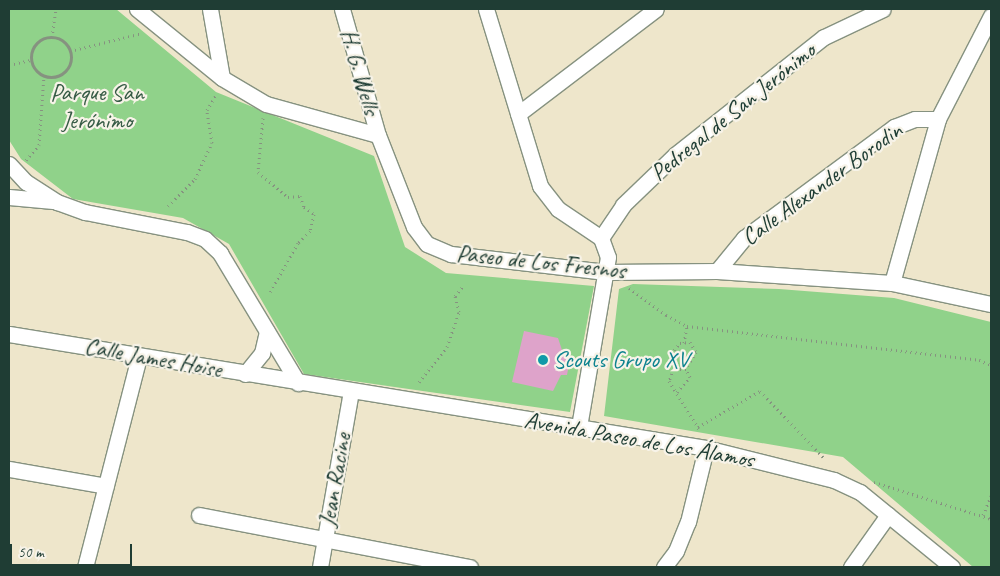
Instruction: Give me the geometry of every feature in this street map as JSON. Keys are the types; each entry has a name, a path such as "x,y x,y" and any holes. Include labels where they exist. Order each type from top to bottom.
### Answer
{"street":[{"path":"137,9 222,78 266,104 378,135"},
{"path":"210,9 222,78"},
{"name":"H. G. Wells","path":"342,9 378,135"},
{"path":"486,9 540,186 548,199 601,238 608,257 579,426"},
{"path":"518,114 656,9"},
{"name":"Pedregal de San Jerónimo","path":"601,238 623,205 675,156 824,38 883,9"},
{"path":"892,283 938,119 991,16"},
{"name":"Calle Alexander Borodin","path":"717,271 744,238 894,127 915,119 938,119"},
{"name":"Paseo de Los Fresnos","path":"378,135 410,219 427,244 451,254 606,272 717,271 892,283 991,304"},
{"path":"12,167 26,182 57,202 85,212 187,232 205,239 220,253 298,383"},
{"path":"9,197 57,202"},
{"path":"246,374 262,353 267,332"},
{"name":"Calle James Hoise","path":"9,334 298,383"},
{"path":"85,567 139,356"},
{"name":"Avenida Paseo de Los Álamos","path":"298,383 579,426 706,448 834,480 860,492 952,567"},
{"name":"Jean Racine","path":"320,567 350,392"},
{"path":"664,567 676,551 688,522 706,448"},
{"path":"9,469 106,486"},
{"path":"199,514 325,541 470,567"},
{"path":"851,567 888,515"}],"path":[{"path":"52,37 56,9"},
{"path":"70,51 144,32 153,22"},
{"path":"52,37 63,41 70,51 71,58 65,72 44,76 38,72 31,60 38,41 52,37"},
{"path":"9,66 31,60"},
{"path":"12,167 39,145 44,76"},
{"path":"168,206 195,179 212,143 207,110 216,95"},
{"path":"266,104 258,172 288,197 300,196 304,207 314,214 310,231 298,243 270,292"},
{"path":"606,272 666,315 687,326 979,360 991,365"},
{"path":"419,382 447,347 459,312 455,296 464,285"},
{"path":"684,343 687,326"},
{"path":"681,368 673,359 674,350 680,343 690,342 696,352 686,369"},
{"path":"686,369 674,369 669,381 698,427 706,448"},
{"path":"677,392 690,377 686,369"},
{"path":"698,427 760,391 824,458"},
{"path":"874,482 991,519"},
{"path":"983,515 991,496"}],"green space":[{"name":"Parque San Jerónimo","path":"9,9 116,9 216,92 374,156 405,247 446,273 594,286 570,412 304,374 229,244 183,218 73,199 21,159 9,140"},
{"path":"633,284 779,289 894,298 991,322 991,567 973,567 843,457 604,416 619,289"}],"building":[{"name":"Scouts Grupo XV","path":"524,331 558,338 564,356 570,359 567,375 561,375 553,391 512,382"}],"place":[{"name":"Scouts Grupo XV","path":"543,360"}]}
